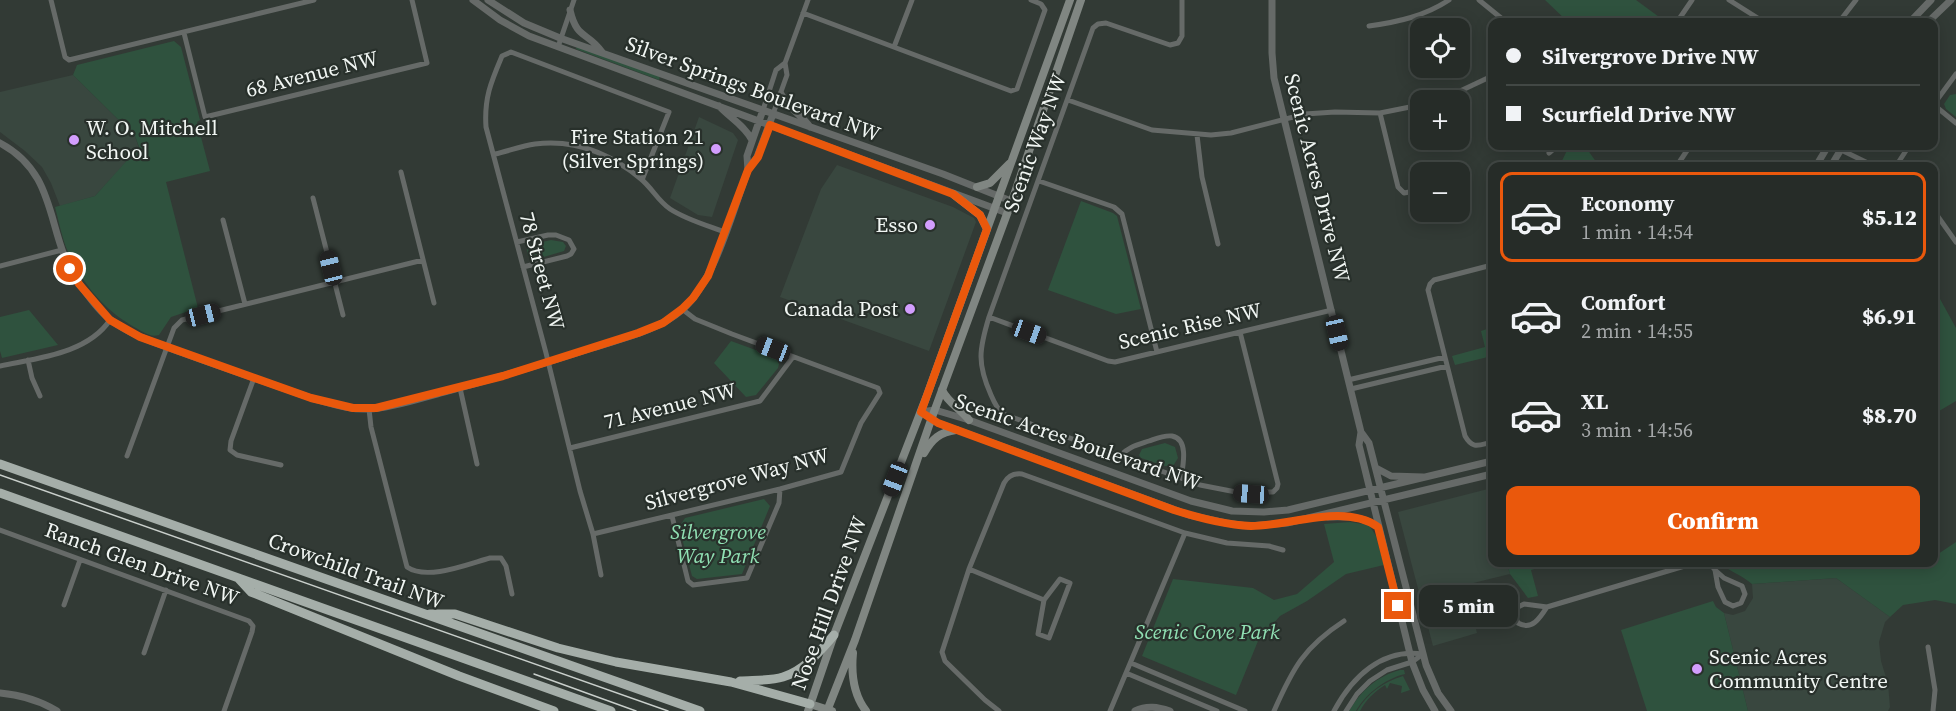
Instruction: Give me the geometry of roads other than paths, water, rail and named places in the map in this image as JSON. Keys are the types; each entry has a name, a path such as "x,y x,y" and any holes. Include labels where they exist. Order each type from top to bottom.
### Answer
{"highway":[{"name":"Crowchild Trail NW","path":"0,464 700,711"},
{"path":"0,493 611,711"},
{"path":"237,577 251,592 459,676 554,711"},
{"path":"424,614 455,614 558,648 616,662 731,682 809,708"},
{"path":"731,682 781,678 798,670 813,658 834,635"}],"main road":[{"name":"Nose Hill Drive NW","path":"809,708 834,635 921,412 1070,0"},
{"name":"Nose Hill Drive NW","path":"829,711 1081,0"},
{"path":"977,187 990,183 1012,161"},
{"path":"953,194 980,215 987,229"},
{"path":"942,390 948,400 969,420"},
{"path":"916,468 929,444 936,437 956,430"},
{"path":"855,640 852,660 854,683 856,695 866,711"},
{"path":"809,708 829,711"}],"street":[{"path":"51,0 65,57 69,60 314,0"},
{"name":"68 Avenue NW","path":"184,33 205,117 427,63 412,0"},
{"name":"Silver Springs Boulevard NW","path":"473,0 514,28 558,47 1006,213"},
{"name":"Silver Springs Boulevard NW","path":"488,0 524,23 560,38 1011,201"},
{"path":"558,47 574,0"},
{"path":"0,143 22,159 42,185 62,250 79,284 110,320 140,337 254,378 338,406 369,409 549,362 638,333 663,323 682,309 693,298 708,276 748,170 758,157 787,75 785,63 808,0"},
{"path":"894,47 912,0"},
{"path":"803,14 1011,91 1017,89 1045,10 1041,4 1030,0"},
{"name":"Scenic Way NW","path":"1182,0 1182,36 1174,45 1106,23 1095,26 989,317 980,365 984,380 1000,412 1214,488 1236,492 1268,493 1277,488 1240,332"},
{"name":"Scenic Acres Drive NW","path":"1272,0 1273,67 1283,120 1351,389 1361,432 1359,445 1412,662 1423,690 1435,711"},
{"path":"1369,26 1406,20 1449,0"},
{"path":"1479,0 1501,18"},
{"path":"1680,18 1692,0"},
{"path":"1729,0 1758,18"},
{"path":"1842,18 1856,0"},
{"path":"1914,18 1931,0"},
{"path":"1932,18 1951,0"},
{"path":"570,10 578,31 596,44 602,52"},
{"name":"78 Street NW","path":"601,575 593,534 549,362 486,127 488,92 502,56 511,52 669,112 642,180"},
{"path":"748,170 747,156 776,70 785,63"},
{"path":"1938,99 1955,76"},
{"path":"1462,90 1488,78"},
{"path":"781,94 790,109 804,119 810,127"},
{"path":"1068,100 1141,127 1197,135 1231,133 1305,114 1380,113 1410,107"},
{"path":"717,105 744,127 752,140"},
{"path":"1938,107 1956,123"},
{"path":"1380,113 1398,187 1404,193 1410,192"},
{"path":"1197,135 1202,177 1218,244"},
{"path":"495,154 552,143 572,145 608,156 642,180 667,207 688,220 725,232"},
{"path":"1549,153 1552,150"},
{"path":"1845,150 1867,162"},
{"path":"888,170 894,157"},
{"path":"401,172 434,303"},
{"path":"1039,181 1114,207 1122,214 1157,352"},
{"path":"313,198 343,315"},
{"path":"1938,217 1956,242"},
{"path":"224,220 245,304"},
{"path":"517,242 556,235 569,240 574,249 567,256 524,267"},
{"path":"0,266 62,250"},
{"path":"127,456 166,346 174,328 182,320 423,260"},
{"path":"1488,266 1437,279 1430,284 1428,290 1465,436 1469,444 1478,446 1488,443"},
{"name":"Silvergrove Way NW","path":"593,534 841,472 861,423 880,393 878,388 695,319 682,309"},
{"name":"Scenic Rise NW","path":"989,317 1108,361 1122,361 1332,310"},
{"path":"0,366 79,346 105,327 110,320"},
{"name":"71 Avenue NW","path":"570,448 760,401 793,357"},
{"path":"1348,380 1445,357"},
{"path":"28,360 32,378 40,396"},
{"path":"1351,389 1448,366"},
{"path":"254,378 231,441 230,450 237,455 281,465"},
{"path":"460,387 477,464"},
{"path":"369,409 371,426 407,567 417,572 429,573 490,558 501,558 506,566 512,594"},
{"name":"Scenic Acres Boulevard NW","path":"921,412 935,410 969,420 1191,501 1226,510 1264,512 1288,510 1488,462"},
{"name":"Scenic Acres Boulevard NW","path":"921,412 931,420 956,430 1182,512 1210,520 1258,526 1311,518 1488,475"},
{"name":"Scenic Acres Drive NW","path":"1361,432 1369,443 1424,654 1434,684 1451,711"},
{"path":"1120,456 1129,447 1165,436 1175,437 1183,448 1181,478"},
{"path":"1376,468 1390,476 1425,478"},
{"path":"999,711 984,700 945,661 943,647 969,569 1008,477 1022,474 1185,534 1227,543 1269,546 1283,550"},
{"path":"672,516 688,581 693,585 747,578 779,503 780,489"},
{"path":"1311,518 1361,518 1378,527"},
{"name":"Ranch Glen Drive NW","path":"0,530 249,621 252,624 252,632 227,710"},
{"path":"1110,711 1185,534"},
{"path":"64,605 80,560"},
{"path":"1547,607 1536,622 1529,626 1521,626 1516,620 1515,610 1520,605 1547,607 1681,567"},
{"path":"1713,567 1724,578 1742,586 1745,594 1741,603 1734,606 1725,602 1718,587 1715,570"},
{"path":"969,569 1044,600"},
{"path":"1060,579 1070,583 1049,638 1038,634 1044,600 1060,579"},
{"path":"144,653 166,590"},
{"path":"1274,711 1300,659 1313,644 1344,621"},
{"path":"1928,647 1935,690 1933,711"},
{"path":"1334,711 1347,689 1364,671 1384,659 1410,652 1424,654"},
{"path":"1346,711 1357,694 1370,681 1387,670 1412,662 1424,654"},
{"path":"1131,663 1245,711"},
{"path":"1126,673 1216,711"},
{"path":"0,693 32,699 57,711"},
{"path":"1135,711 1152,707 1170,711"}],"tram line":[{"path":"0,475 668,711"},
{"path":"534,674 636,711"}],"place":[{"name":"W. O. Mitchell School","path":"74,140"},
{"name":"Fire Station 21 (Silver Springs)","path":"716,149"},
{"name":"Esso","path":"930,225"},
{"name":"Canada Post","path":"910,309"},
{"name":"Scenic Acres Community Centre","path":"1697,669"}],"park label":[{"name":"Silvergrove Way Park","path":"718,544"},
{"name":"Scenic Cove Park","path":"1207,632"}]}
